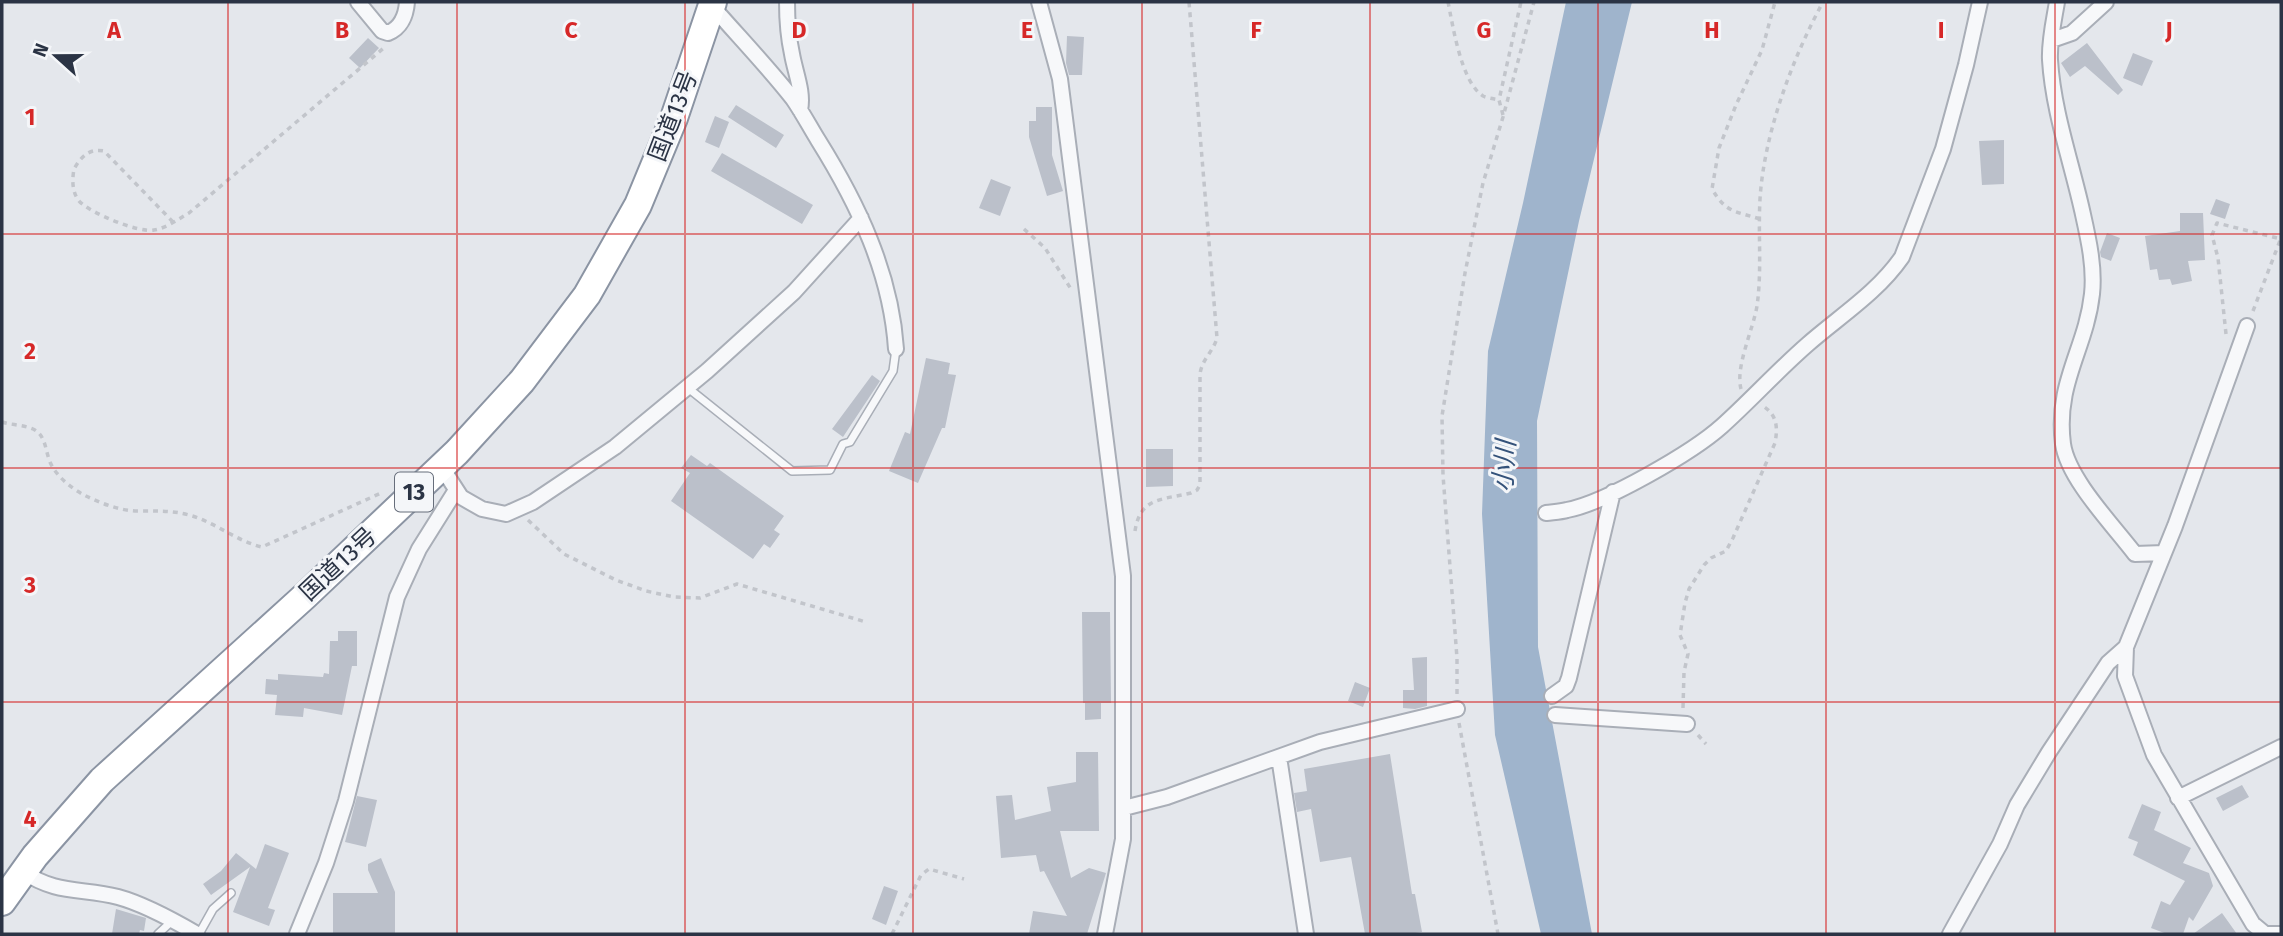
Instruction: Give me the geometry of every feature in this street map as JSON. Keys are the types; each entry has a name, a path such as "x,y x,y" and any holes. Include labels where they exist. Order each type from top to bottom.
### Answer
{"highway":[{"name":"国道13号","path":"2,902 35,856 102,780 305,596 441,466 522,381 587,295 638,205 674,118 713,4"}],"street":[{"path":"358,2 382,32 390,33 404,16 407,2"},
{"path":"787,2 791,53 802,101 800,110"},
{"path":"1039,2 1060,79 1123,576 1123,839 1105,934"},
{"path":"1546,513 1569,510 1613,492 1692,448 1721,427 1807,345 1872,292 1893,270 1902,257 1943,149 1980,2"},
{"path":"2057,2 2050,58 2057,106 2092,258 2092,294 2062,404 2063,445 2071,470 2135,554 2164,553"},
{"path":"2052,40 2072,33 2106,2"},
{"path":"713,4 800,110 835,166 861,218 885,280 894,316 895,349"},
{"path":"441,466 461,497 482,509 506,514 533,502 615,447 687,387 794,292 861,218"},
{"path":"2247,326 2164,553 2126,647 2125,676 2154,755 2253,924 2265,934 2281,934"},
{"path":"297,934 327,863 346,801 397,597 419,549 456,491"},
{"path":"1552,696 1566,686 1569,678 1613,492"},
{"path":"1950,934 2000,844 2017,805 2049,752 2108,663 2126,647"},
{"path":"1124,808 1167,797 1320,742 1457,709"},
{"path":"1555,715 1687,724"},
{"path":"2178,797 2281,747"},
{"path":"1279,757 1306,934"},
{"path":"24,872 46,886 114,896 198,934"}],"lane":[{"path":"687,387 792,471 830,470 842,444 850,442 893,371 895,349"},
{"path":"198,934 213,909 231,893"},
{"path":"158,934 172,921"}],"path":[{"path":"1134,536 1138,515 1147,505 1197,491 1200,485 1200,374 1204,359 1213,349 1217,338 1189,2"},
{"path":"1448,2 1467,76 1483,96 1499,100"},
{"path":"1503,117 1499,100 1521,2"},
{"path":"1497,934 1457,709 1457,658 1443,475 1442,416 1465,273 1483,183 1534,2"},
{"path":"1760,219 1721,204 1712,189 1719,148 1762,50 1775,2"},
{"path":"173,222 104,151 93,149 87,152 74,169 75,193 88,208 141,230 153,231 173,222 189,213 386,46 390,33"},
{"path":"2235,359 2227,341 2213,235 2217,223 2281,239 2247,326"},
{"path":"1024,229 1045,247 1071,289 1088,304"},
{"path":"2,422 38,433 44,440 54,469 63,480 84,495 122,509 171,511 190,516 214,524 243,541 262,547 377,494 405,489 413,493"},
{"path":"517,509 564,554 616,580 646,591 674,597 700,598 737,584 866,622"},
{"path":"891,934 921,875 929,869 964,879"}],"water":[{"name":"小川","path":"1566,2 1632,2 1579,221 1537,421 1538,647 1592,934 1541,934 1495,735 1482,514 1488,351"}],"building":[{"path":"1067,36 1084,37 1082,75 1069,75 1066,63"},
{"path":"368,38 379,48 360,68 349,58"},
{"path":"2087,43 2123,90 2118,95 2085,66 2070,77 2061,63"},
{"path":"2133,53 2153,61 2142,86 2123,78"},
{"path":"736,105 784,135 776,148 728,117"},
{"path":"1036,107 1052,107 1052,155 1063,191 1047,196 1029,137 1029,121 1036,121"},
{"path":"715,116 729,122 719,148 705,142"},
{"path":"2004,140 2004,184 1982,185 1979,141"},
{"path":"722,153 813,205 802,224 711,171"},
{"path":"991,179 1011,187 1000,216 979,208"},
{"path":"2216,199 2230,204 2225,219 2210,214"},
{"path":"2180,213 2203,213 2205,260 2188,261 2192,281 2172,285 2170,279 2159,280 2157,269 2150,270 2145,236 2180,231"},
{"path":"2107,233 2120,238 2111,261 2101,257 2100,252"},
{"path":"926,358 950,363 948,374 956,375 945,428 942,428 918,483 889,471 905,432 910,434"},
{"path":"872,375 880,381 843,437 832,429"},
{"path":"1146,449 1173,449 1173,486 1146,487"},
{"path":"691,455 707,466 710,463 784,516 774,530 780,534 770,548 764,544 753,559 671,501 690,473 681,468"},
{"path":"1082,612 1110,612 1111,703 1101,703 1101,719 1085,720"},
{"path":"338,631 357,631 357,666 352,666 342,715 304,708 303,717 275,715 277,695 265,694 266,679 278,680 278,674 323,677 324,673 329,674 330,641 338,641"},
{"path":"1427,657 1427,706 1403,708 1403,690 1414,690 1412,658"},
{"path":"1355,682 1370,688 1363,707 1348,701"},
{"path":"1076,752 1098,752 1099,831 1060,831 1071,878 1089,868 1106,873 1087,934 1029,934 1033,911 1067,916 1044,871 1040,872 1036,855 1001,858 996,796 1012,795 1015,820 1051,811 1047,787 1076,782"},
{"path":"1390,754 1412,894 1415,894 1422,932 1365,934 1351,857 1320,862 1311,809 1297,812 1294,793 1307,791 1304,769"},
{"path":"2242,785 2249,797 2223,811 2216,798"},
{"path":"357,796 377,800 366,847 345,842"},
{"path":"2142,804 2161,812 2154,830 2191,848 2183,863 2209,873 2213,886 2193,921 2189,917 2183,934 2167,934 2151,928 2161,901 2170,905 2185,881 2133,855 2138,842 2128,838"},
{"path":"265,844 289,853 268,908 275,910 269,926 233,912 250,867 211,895 203,884 221,871 236,853 256,869"},
{"path":"381,858 395,892 395,934 333,934 333,893 378,893 368,864"},
{"path":"884,886 898,891 886,925 872,919"},
{"path":"116,909 146,918 144,931 140,930 139,934 112,934"},
{"path":"2222,913 2237,934 2193,934"}]}
